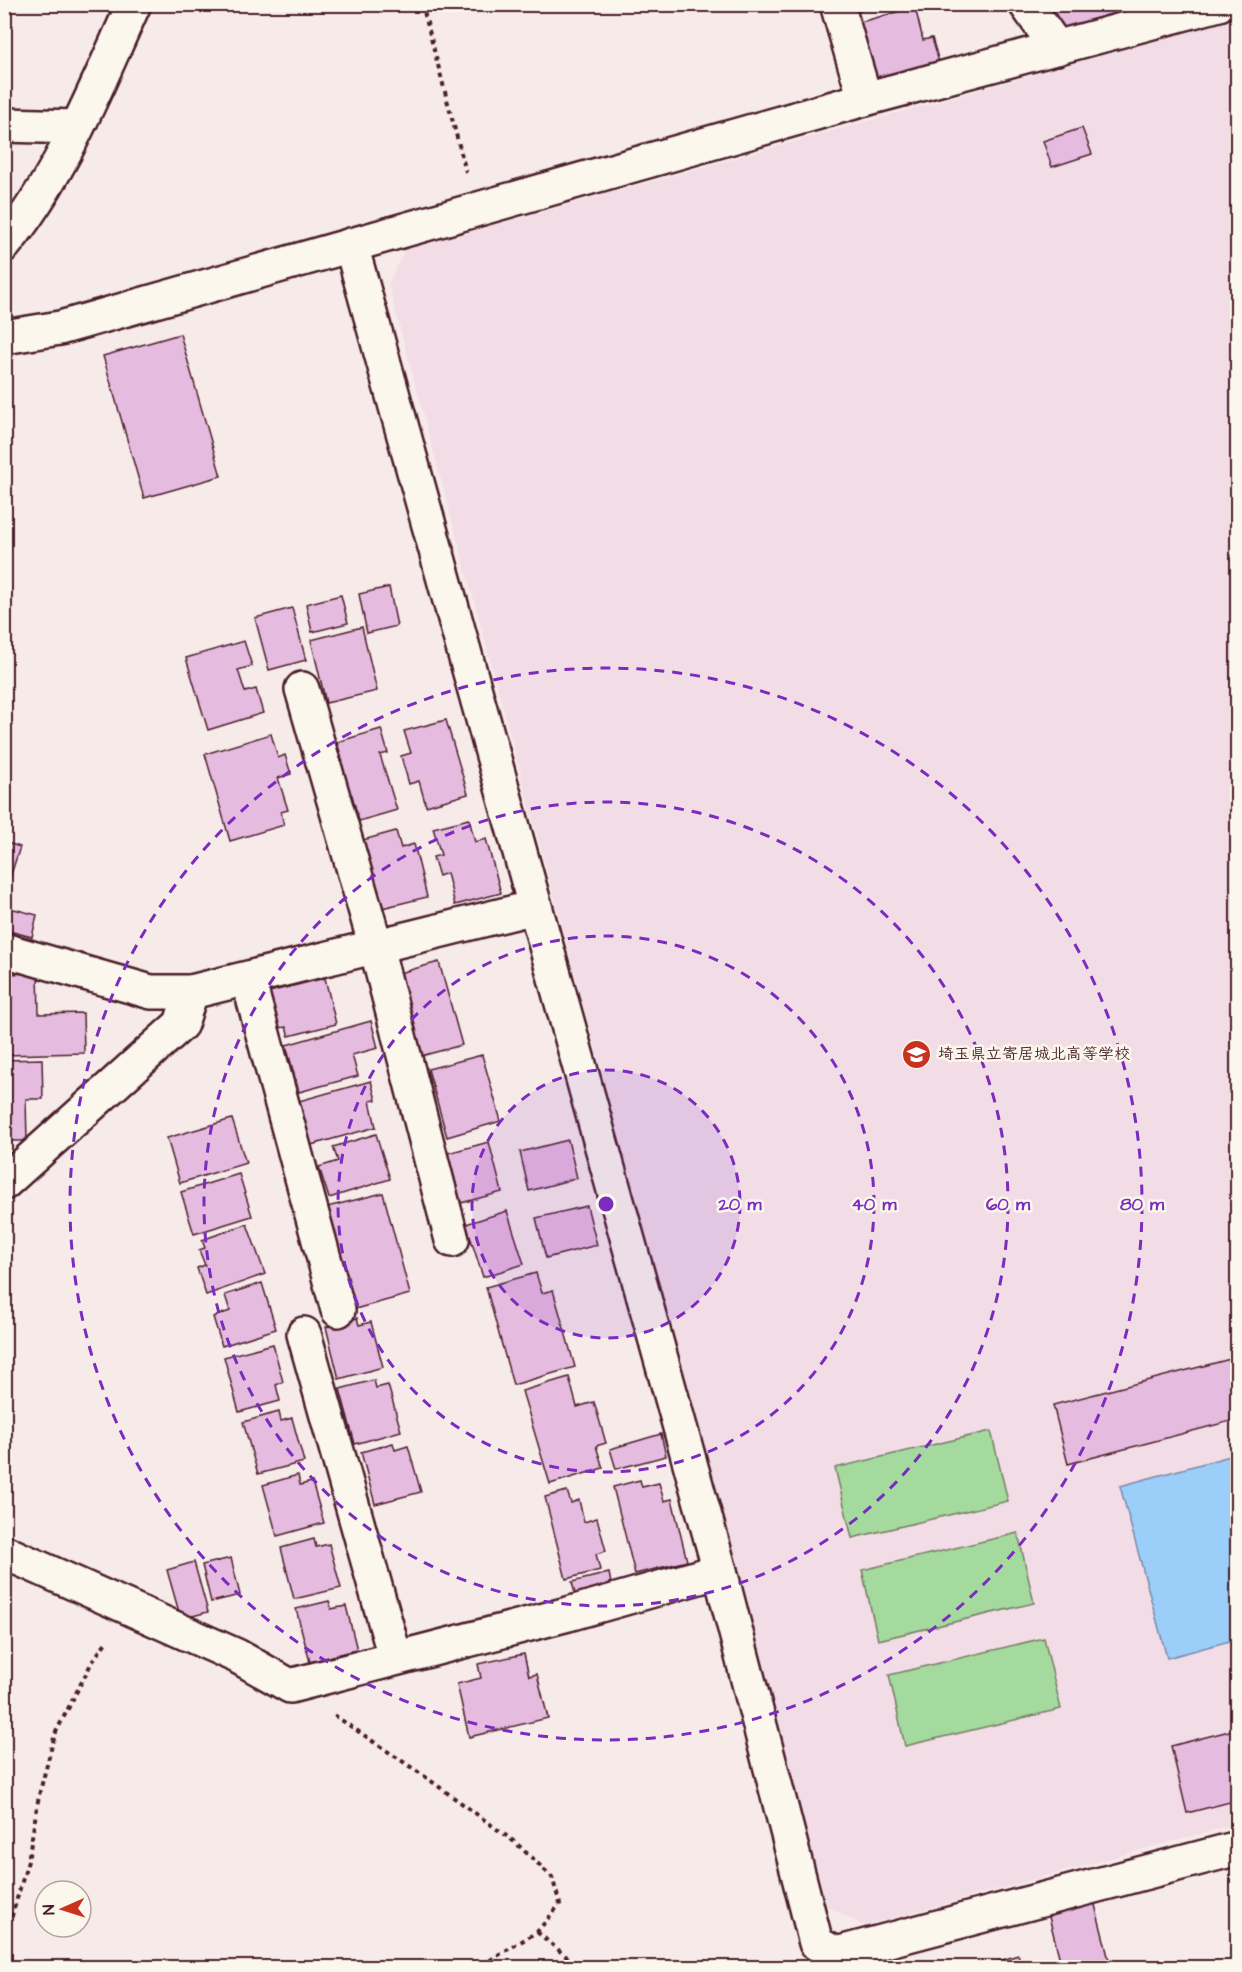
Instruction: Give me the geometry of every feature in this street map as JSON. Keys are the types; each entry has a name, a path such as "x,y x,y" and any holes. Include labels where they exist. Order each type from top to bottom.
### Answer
{"street":[{"path":"4,245 32,212 77,128 134,4"},
{"path":"837,4 865,99"},
{"path":"1026,4 1057,48"},
{"path":"4,337 60,328 865,99 1219,4"},
{"path":"4,125 77,128"},
{"path":"351,245 720,1571 816,1943 836,1954 1238,1848"},
{"path":"302,688 376,947 452,1240"},
{"path":"4,950 151,992 191,993 535,907"},
{"path":"248,979 338,1310"},
{"path":"4,1183 181,1024 191,993"},
{"path":"304,1334 395,1657"},
{"path":"4,1552 237,1656 290,1686 568,1614 720,1571"}],"path":[{"path":"422,4 475,209"},
{"path":"4,1943 28,1861 39,1796 55,1734 92,1662 130,1610"},
{"path":"290,1686 427,1778 516,1844 552,1877 560,1904 537,1932 487,1962 482,1968"},
{"path":"537,1932 580,1968"}],"shaded area":[{"name":"埼玉県立寄居城北高等学校","path":"1237,18 1237,1824 864,1926 827,1906 388,284 405,250"}],"green space":[{"path":"991,1431 1008,1501 852,1538 835,1468"},
{"path":"1018,1533 1034,1603 878,1640 862,1570"},
{"path":"1044,1638 1061,1709 905,1746 889,1675"}],"water":[{"path":"1234,1455 1238,1467 1237,1639 1167,1658 1120,1486"}],"building":[{"path":"845,4 885,4 848,14"},
{"path":"1052,4 1112,4 1115,13 1060,29"},
{"path":"915,7 923,40 932,38 939,62 873,80 857,23"},
{"path":"1082,128 1092,154 1052,167 1043,141"},
{"path":"180,334 221,476 144,498 103,356"},
{"path":"389,587 397,626 367,633 359,594"},
{"path":"341,595 348,623 312,632 306,604"},
{"path":"292,608 306,660 269,670 255,618"},
{"path":"362,627 377,691 326,703 311,640"},
{"path":"244,641 252,666 238,670 245,692 256,689 263,713 208,730 186,658"},
{"path":"446,720 468,794 426,806 419,781 409,784 401,756 411,753 404,731"},
{"path":"381,729 388,753 380,755 397,810 359,821 352,795 345,797 336,765 343,762 337,742"},
{"path":"271,734 278,758 285,755 291,774 278,778 288,810 281,812 284,825 230,841 205,754"},
{"path":"469,819 475,842 486,839 501,893 455,905 447,873 439,876 433,857 441,855 433,828"},
{"path":"396,831 401,848 414,844 427,897 382,908 374,877 367,879 363,840"},
{"path":"4,842 20,847 4,896"},
{"path":"10,908 37,915 32,937 5,930"},
{"path":"439,962 462,1045 421,1056 399,973"},
{"path":"38,973 39,1014 83,1013 84,1053 4,1055 4,974"},
{"path":"325,978 336,1024 289,1036 286,1027 279,1028 269,992"},
{"path":"371,1021 378,1048 352,1055 358,1076 299,1092 286,1045"},
{"path":"482,1055 501,1121 447,1137 428,1069"},
{"path":"42,1059 43,1099 26,1099 27,1141 4,1141 4,1060"},
{"path":"371,1081 376,1100 370,1101 376,1127 311,1145 299,1101"},
{"path":"232,1119 246,1163 180,1183 167,1138"},
{"path":"376,1134 390,1179 329,1198 319,1167 338,1161 333,1147"},
{"path":"568,1140 577,1178 529,1191 520,1152"},
{"path":"489,1142 502,1192 461,1203 448,1153"},
{"path":"239,1174 252,1216 194,1234 181,1192"},
{"path":"383,1193 410,1294 355,1309 327,1207"},
{"path":"587,1206 597,1245 546,1258 536,1218"},
{"path":"507,1211 524,1264 483,1277 466,1224"},
{"path":"247,1224 265,1274 206,1295 197,1268 205,1265 199,1250 205,1248 202,1240"},
{"path":"536,1273 542,1293 553,1290 575,1367 513,1385 486,1287"},
{"path":"262,1283 276,1329 222,1346 213,1317 230,1311 225,1295"},
{"path":"357,1318 359,1325 371,1322 383,1367 339,1379 326,1327"},
{"path":"273,1344 283,1382 276,1385 280,1401 239,1412 224,1357"},
{"path":"1238,1357 1238,1419 1068,1464 1053,1405"},
{"path":"569,1377 577,1407 594,1402 606,1443 596,1446 603,1468 550,1484 522,1391"},
{"path":"374,1380 376,1388 388,1385 401,1431 355,1444 340,1389"},
{"path":"279,1412 281,1421 292,1418 304,1462 258,1474 243,1422"},
{"path":"661,1434 666,1456 616,1469 610,1449"},
{"path":"393,1443 395,1450 408,1446 421,1492 375,1504 361,1452"},
{"path":"298,1475 300,1485 312,1482 324,1523 277,1536 263,1485"},
{"path":"640,1480 642,1487 659,1483 664,1501 672,1499 687,1561 635,1574 613,1487"},
{"path":"567,1491 571,1503 579,1500 584,1522 597,1518 606,1551 596,1554 600,1570 566,1579 545,1497"},
{"path":"314,1539 316,1547 329,1544 341,1588 294,1599 281,1548"},
{"path":"231,1558 240,1595 211,1602 202,1565"},
{"path":"194,1562 208,1612 181,1619 167,1570"},
{"path":"609,1573 612,1589 576,1598 572,1582"},
{"path":"329,1601 331,1609 346,1606 357,1650 310,1662 296,1609"},
{"path":"524,1654 529,1676 537,1674 548,1718 469,1737 457,1684 481,1678 478,1664"},
{"path":"1233,1730 1238,1749 1238,1800 1187,1813 1171,1746"},
{"path":"1094,1901 1111,1968 1062,1968 1048,1913"},
{"path":"1018,1955 1022,1968 985,1968 984,1966"}],"place":[{"name":"埼玉県立寄居城北高等学校","path":"917,1054"}]}
